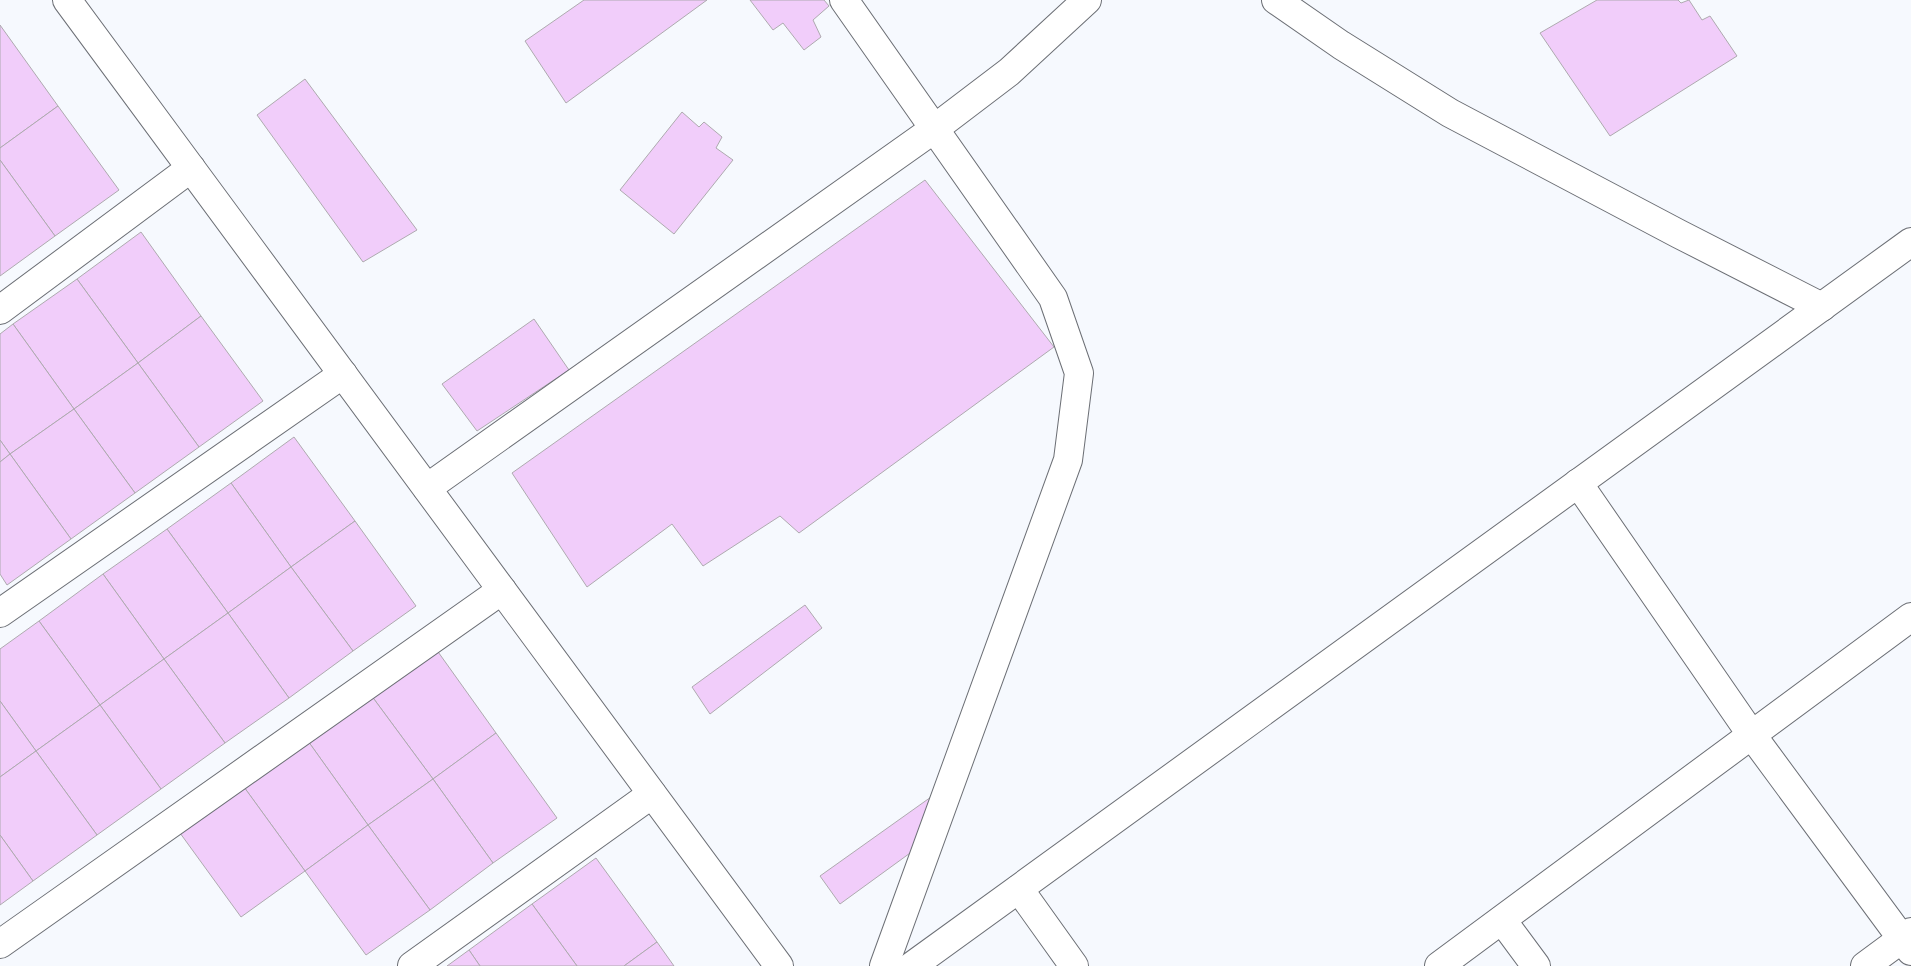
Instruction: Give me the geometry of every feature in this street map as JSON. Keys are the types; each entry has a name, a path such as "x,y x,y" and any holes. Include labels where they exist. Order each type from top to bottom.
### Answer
{"street":[{"path":"67,0 778,966"},
{"path":"844,0 1053,298 1079,373 1068,460 884,966"},
{"path":"426,488 934,129 1009,72 1087,0"},
{"path":"1276,0 1341,45 1450,113 1678,234 1822,307"},
{"path":"0,310 191,168"},
{"path":"912,966 1911,242"},
{"path":"0,613 343,374"},
{"path":"1578,484 1751,734 1908,941 1865,966"},
{"path":"0,944 502,590"},
{"path":"1439,966 1911,617"},
{"path":"412,966 652,794"},
{"path":"1018,889 1074,966"},
{"path":"1502,920 1536,966"}],"building":[{"path":"584,0 707,0 566,103 525,41"},
{"path":"750,0 824,0 829,6 813,20 821,37 804,50 783,23 773,30"},
{"path":"1597,0 1678,0 1681,3 1689,0 1702,20 1710,16 1737,56 1610,136 1540,33"},
{"path":"0,25 58,106 0,148"},
{"path":"305,79 417,230 363,262 257,115"},
{"path":"58,106 119,190 55,236 0,160 0,148"},
{"path":"682,112 699,127 704,122 722,137 716,148 733,160 674,234 620,190"},
{"path":"0,160 55,236 0,276"},
{"path":"925,180 1054,347 799,533 780,516 703,566 672,524 587,587 512,473"},
{"path":"141,232 201,316 138,363 77,279"},
{"path":"77,279 138,363 74,409 13,324"},
{"path":"201,316 263,401 199,447 138,363"},
{"path":"534,319 569,370 477,431 442,384"},
{"path":"13,324 74,409 10,454 0,440 0,334"},
{"path":"138,363 199,447 135,493 74,409"},
{"path":"74,409 135,493 71,539 10,454"},
{"path":"294,437 355,521 291,567 231,483"},
{"path":"0,440 10,454 0,462"},
{"path":"10,454 71,539 7,585 0,574 0,462"},
{"path":"231,483 291,567 228,613 167,529"},
{"path":"355,521 416,606 353,651 291,567"},
{"path":"167,529 228,613 164,659 103,574"},
{"path":"291,567 353,651 289,698 228,613"},
{"path":"103,574 164,659 100,705 39,621"},
{"path":"805,605 822,628 710,714 692,687"},
{"path":"228,613 289,698 225,743 164,659"},
{"path":"39,621 100,705 36,751 0,701 0,649"},
{"path":"436,649 496,733 433,779 371,695"},
{"path":"164,659 225,743 161,789 100,705"},
{"path":"371,695 433,779 368,825 308,741"},
{"path":"0,701 36,751 0,777"},
{"path":"100,705 161,789 97,835 36,751"},
{"path":"496,733 557,818 493,863 433,779"},
{"path":"308,741 368,825 305,871 244,787"},
{"path":"36,751 97,835 33,881 0,835 0,777"},
{"path":"433,779 493,863 430,910 368,825"},
{"path":"244,787 305,871 241,917 180,833"},
{"path":"931,797 950,824 840,904 820,876"},
{"path":"368,825 430,910 366,955 305,871"},
{"path":"0,835 33,881 0,905"},
{"path":"596,858 657,942 624,966 577,966 532,904"},
{"path":"532,904 577,966 480,966 469,950"},
{"path":"657,942 674,966 624,966"},
{"path":"469,950 480,966 447,966"}]}
